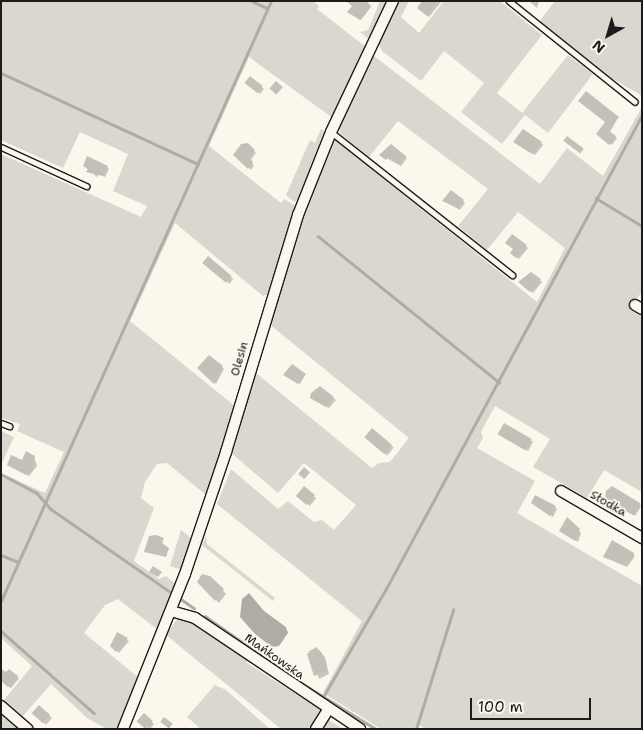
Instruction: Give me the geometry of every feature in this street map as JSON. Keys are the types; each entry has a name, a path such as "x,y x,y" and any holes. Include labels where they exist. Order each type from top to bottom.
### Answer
{"street":[{"name":"Olesin","path":"123,729 171,611 226,452 298,214 331,132 393,1"},
{"name":"Słodka","path":"561,491 642,538"},
{"name":"Mańkowska","path":"171,611 195,618 328,710 360,729"},
{"path":"1,706 27,729"},
{"path":"316,729 328,710"}],"lane":[{"path":"509,1 636,102"},
{"path":"331,132 512,275"},
{"path":"1,147 86,186"},
{"path":"1,423 9,426"}],"shaded area":[{"path":"1,1 313,1 319,6 317,9 366,47 334,119 249,57 209,146 281,203 284,199 296,206 297,211 269,294 263,296 175,223 130,321 236,407 206,495 167,463 157,464 145,482 141,498 154,508 134,561 159,579 166,576 177,586 158,630 118,599 105,605 84,633 139,678 117,729 107,729 87,718 51,684 23,716 4,700 32,666 1,638 1,473 45,493 64,452 17,431 20,424 1,418 1,154 141,217 147,206 113,191 128,154 80,132 63,168 1,140"},
{"path":"380,1 389,1 370,40 360,32 368,30"},
{"path":"397,1 409,1 401,17 419,33 444,1 500,1 542,35 497,93 522,113 568,55 593,74 548,133 525,115 502,144 461,112 484,83 444,51 421,81 382,51 378,42"},
{"path":"555,1 642,1 642,96 603,73 539,22"},
{"path":"374,56 540,184 567,148 603,176 642,107 642,291 630,310 642,317 642,492 604,470 587,498 533,467 550,439 495,406 481,432 483,438 477,448 535,481 517,513 642,586 642,729 426,729 419,725 418,729 381,729 323,693 362,621 217,504 231,469 278,509 288,501 314,522 322,520 334,530 356,505 304,463 278,493 230,452 252,376 256,373 372,468 379,463 390,462 409,438 268,323 316,182 334,139 537,302 565,248 518,212 487,250 458,226 488,189 398,121 369,157 340,133 339,126 370,58"},
{"path":"321,129 327,132 299,200 294,202 286,195 310,140 315,143"},
{"path":"1,431 14,437 1,465"},
{"path":"181,530 191,538 182,570 170,566"},
{"path":"206,535 207,544 275,598 273,601 202,545"},
{"path":"249,593 264,611 286,627 288,633 279,646 272,647 255,634 240,617 242,599"},
{"path":"177,619 195,623 248,660 247,663 321,710 310,729 281,729 166,635"},
{"path":"215,685 226,690 270,729 201,729 187,717"},
{"path":"1,712 21,729 1,729"},
{"path":"327,719 343,729 320,729"}],"building":[{"path":"346,1 366,1 371,6 360,20 347,12 352,6"},
{"path":"422,1 438,1 427,16 417,8"},
{"path":"250,76 263,86 257,93 244,83"},
{"path":"276,81 283,87 276,94 269,89"},
{"path":"586,91 619,117 608,130 616,136 609,145 596,134 605,122 578,101"},
{"path":"523,129 542,142 532,154 513,142"},
{"path":"567,136 584,149 580,153 563,141"},
{"path":"248,143 255,150 249,158 253,162 248,169 233,155 241,144"},
{"path":"391,144 406,156 399,165 388,157 386,160 379,155"},
{"path":"87,156 108,166 103,176 86,172 88,169 83,166"},
{"path":"451,190 464,200 458,208 442,201"},
{"path":"512,234 527,245 516,258 510,253 513,249 505,243"},
{"path":"208,256 232,276 226,283 202,263"},
{"path":"531,272 541,279 530,292 518,282"},
{"path":"209,355 223,366 214,384 197,368"},
{"path":"292,364 306,374 298,384 283,375"},
{"path":"320,386 334,397 326,407 310,398 311,393"},
{"path":"504,423 532,439 525,450 498,434"},
{"path":"372,428 392,445 384,454 364,437"},
{"path":"26,451 35,456 32,472 28,471 26,475 7,465 11,455 22,460"},
{"path":"304,467 310,472 304,479 298,474"},
{"path":"304,486 315,495 307,505 296,496"},
{"path":"612,486 640,503 639,510 633,515 605,499 606,491"},
{"path":"535,495 556,506 550,516 531,503"},
{"path":"567,517 580,529 575,541 559,531"},
{"path":"156,535 164,538 162,543 169,548 166,557 144,552 149,536"},
{"path":"612,540 634,553 633,559 624,565 603,557"},
{"path":"153,566 162,572 158,577 149,572"},
{"path":"202,574 210,576 224,589 215,601 197,582"},
{"path":"117,632 128,638 116,652 110,646"},
{"path":"316,647 322,653 327,671 314,676 307,654"},
{"path":"1,669 6,672 9,669 18,676 8,687 1,681"},
{"path":"39,705 50,715 43,723 32,713"},
{"path":"144,713 153,721 146,729 137,721"},
{"path":"164,717 173,724 169,729 160,722"}],"waterway":[{"path":"252,1 267,8"},
{"path":"1,601 271,1"},
{"path":"1,73 198,164"},
{"path":"323,697 387,587 642,115"},
{"path":"596,198 642,226"},
{"path":"318,236 499,382"},
{"path":"1,474 37,493 51,509 172,593"},
{"path":"1,555 18,562"},
{"path":"181,599 194,608"},
{"path":"416,729 453,610"},
{"path":"205,616 288,674"},
{"path":"1,631 94,713"},
{"path":"300,682 376,729"}]}
